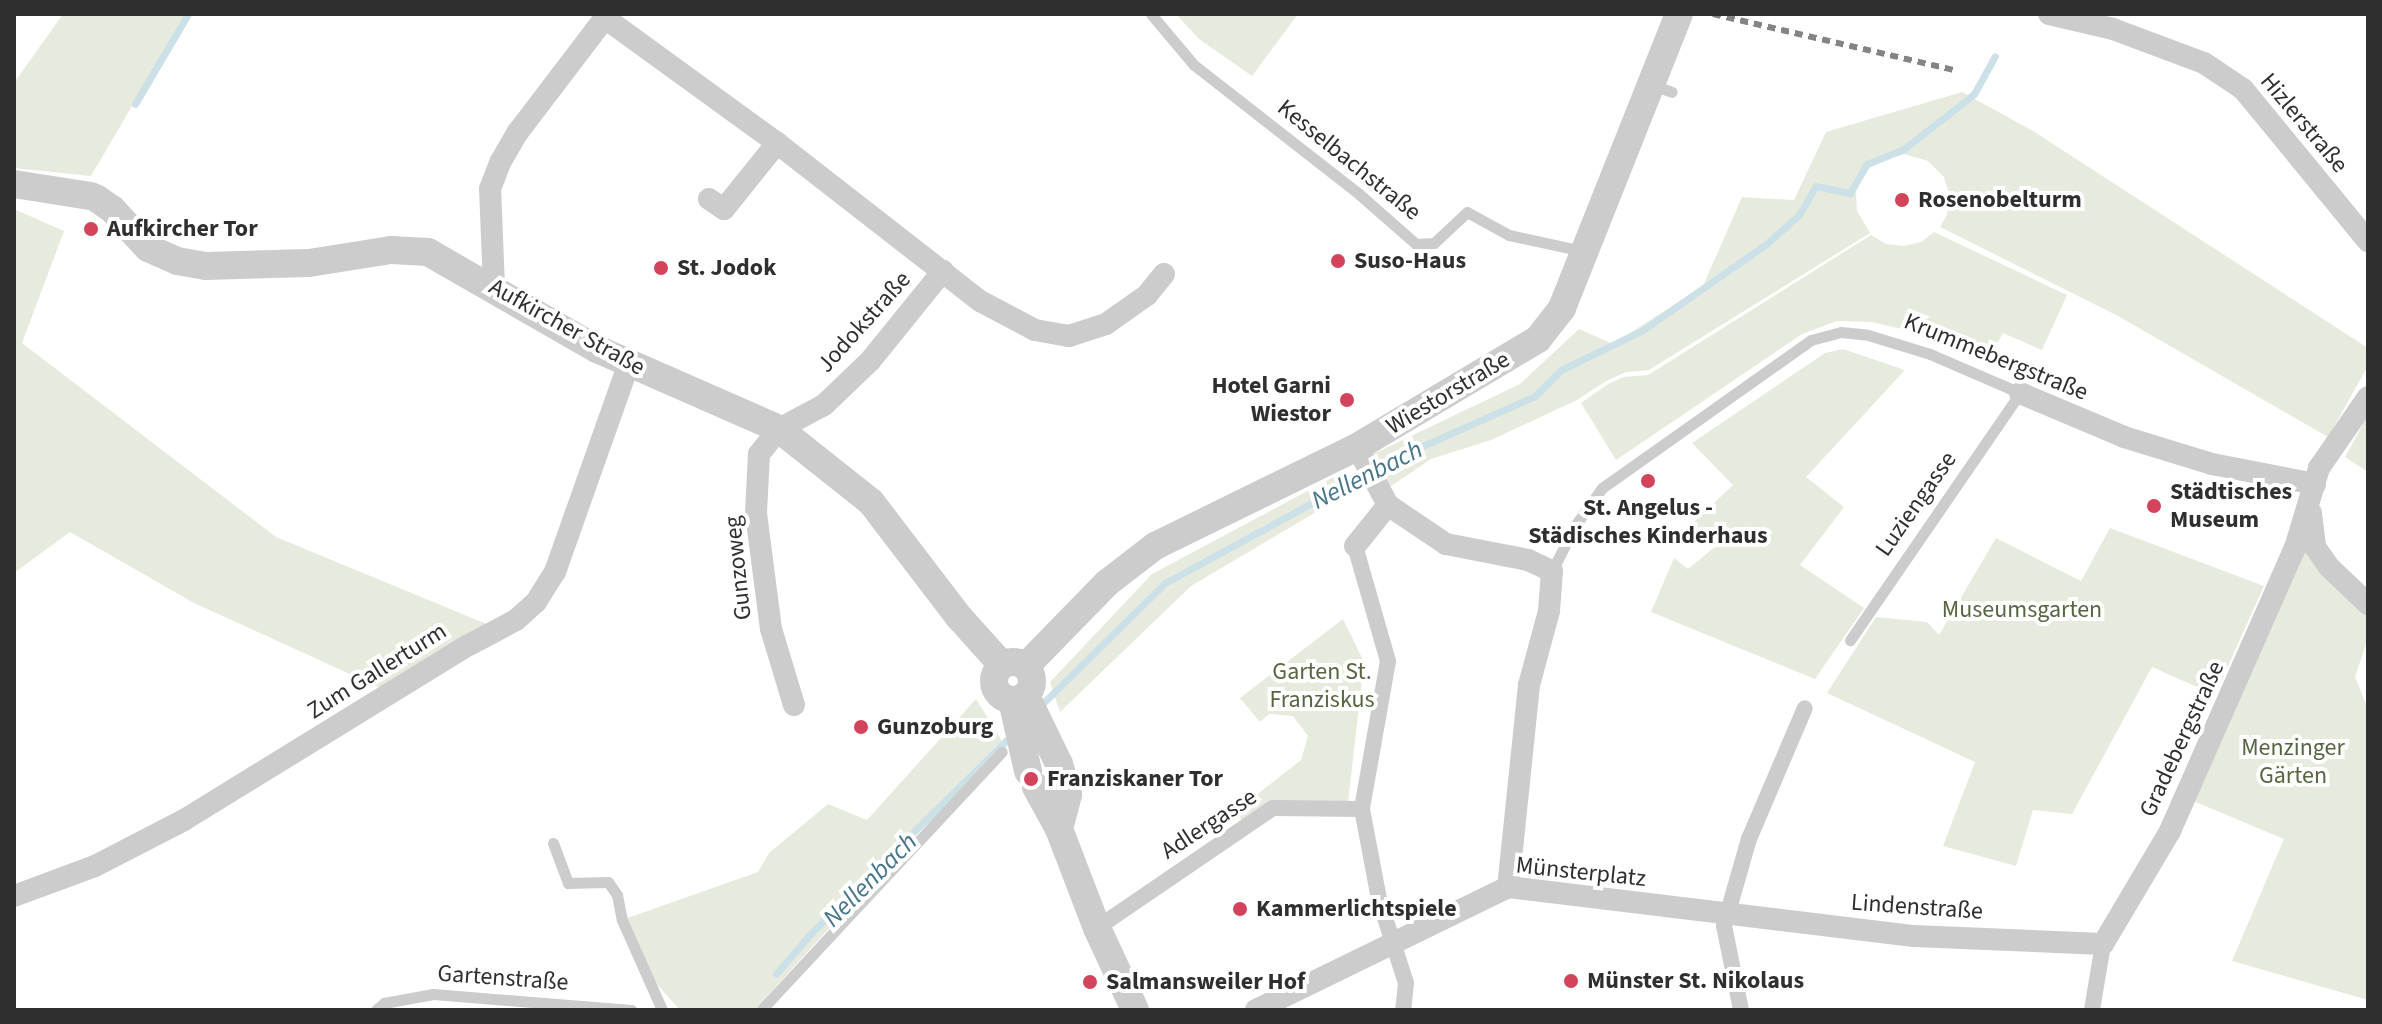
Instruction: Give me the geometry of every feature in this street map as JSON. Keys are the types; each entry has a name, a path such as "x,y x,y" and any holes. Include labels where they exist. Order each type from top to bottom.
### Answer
{"street":[{"name":"Wiestorstraße","path":"1014,666 1107,583 1155,546 1360,453 1538,339 1562,308 1661,88 1661,53 1679,14"},
{"name":"Hizlerstraße","path":"2049,14 2113,29 2204,63 2243,89 2368,241"},
{"path":"2113,29 2133,14"},
{"path":"494,287 490,189 495,175 518,132 607,16"},
{"name":"Jodokstraße","path":"607,16 980,301 1035,330 1069,336 1106,324 1147,295 1164,274"},
{"path":"709,199 724,209 777,143"},
{"name":"Aufkircher Straße","path":"14,184 94,197 112,209 148,248 177,261 206,266 309,263 391,250 428,252 494,287 597,349 779,429 871,502 959,617 1014,666"},
{"name":"Jodokstraße","path":"779,429 824,405 861,370 943,271"},
{"name":"Zum Gallerturm","path":"14,896 95,866 184,820 415,681 469,645 516,620 536,602 555,572 629,363"},
{"name":"Krummebergstraße","path":"2020,393 2124,437 2168,451 2212,464 2315,484"},
{"name":"Gradebergstraße","path":"2092,1010 2103,944 2170,831 2295,548 2319,468 2368,397"},
{"name":"Gunzoweg","path":"779,429 759,454 756,513 771,629 794,705"},
{"path":"1360,453 1388,505 1446,544 1528,560 1552,571"},
{"name":"Gradebergstraße","path":"2315,484 2309,524 2315,547 2329,567 2368,604"},
{"path":"1388,505 1355,546 1388,661 1362,809 1391,943 1406,983 1403,1010"},
{"name":"Krummebergstraße","path":"1508,887 1529,685 1549,611 1552,571"},
{"path":"1014,666 995,674 994,686 1001,696 1019,698 1027,758 1059,829 1097,928 1135,1010"},
{"path":"1741,1010 1724,926 1749,839 1805,708"},
{"path":"1027,758 1059,764 1068,795 1059,829"},
{"name":"Adlergasse","path":"1097,928 1273,808 1362,809"},
{"name":"Münsterplatz","path":"1256,1010 1508,887 1728,915"},
{"name":"Lindenstraße","path":"1728,915 1914,936 2103,944"}],"lane":[{"name":"Kesselbachstraße","path":"1151,14 1194,65 1359,194 1416,244 1434,243 1467,212 1509,235 1586,251"},
{"name":"Krummebergstraße","path":"1552,571 1574,527 1602,488 1811,340 1841,332 1868,335 1930,354 2020,393"},
{"name":"Luziengasse","path":"1850,640 2020,393"},
{"path":"761,1010 1027,758"},
{"path":"553,843 568,883 608,882 617,895 622,920 662,1010"},
{"name":"Gartenstraße","path":"376,1010 384,1003 433,994 631,1010"}],"green space":[{"path":"63,14 186,14 91,176 14,168 14,83"},
{"path":"1176,14 1298,14 1252,76 1199,39"},
{"path":"1962,92 2033,131 2368,348 2368,366 2328,437 2118,316 1940,227 1947,215 1950,196 1944,177 1928,161 1904,154 1876,161 1864,172 1856,191 1857,211 1870,233 1649,370 1626,372 1577,400 1491,440 1431,459 1391,486 1380,484 1369,456 1520,384 1579,329 1613,344 1703,286 1742,197 1794,200 1826,132"},
{"path":"14,209 64,231 22,343 276,537 489,625 385,690 194,603 70,532 14,573"},
{"path":"1934,232 2067,295 2042,350 2003,333 1993,351 1872,322 1837,321 1802,334 1616,460 1581,403 1624,377 1648,375 1871,235 1886,244 1904,246 1921,242"},
{"path":"1843,349 1905,370 1806,477 1844,507 1800,565 1864,608 1815,679 1651,612 1674,558 1688,569 1716,546 1693,523 1733,485 1692,443 1825,353"},
{"path":"2368,415 2368,472 2345,457"},
{"path":"1343,472 1353,490 1191,586 1060,712 1050,682 1152,574"},
{"name":"Museumsgarten","path":"2110,528 2264,586 2215,695 2152,667 2072,814 2033,810 2016,866 1943,846 1975,762 1827,693 1876,617 1927,622 1939,635 1996,538 2081,581"},
{"name":"Menzinger Gärten","path":"2306,548 2368,614 2368,638 2355,677 2368,709 2368,1000 2232,961 2284,839 2193,801"},
{"name":"Garten St. Franziskus","path":"1343,619 1364,662 1348,803 1242,821 1236,811 1301,760 1308,736 1293,716 1269,714 1260,722 1240,698"},
{"path":"976,699 1002,741 754,1010 680,1010 638,963 622,920 758,872 769,853 828,804 867,820"}],"waterway":[{"path":"135,104 188,14"},
{"name":"Nellenbach","path":"1040,706 1165,583 1389,461 1535,396 1561,370 1643,330 1765,245 1799,215 1816,186 1850,193 1867,164 1904,149 1974,94 1995,56"},
{"name":"Nellenbach","path":"776,974 811,933 1012,735"}],"railway":[{"path":"1713,14 1957,71"}],"place":[{"name":"Rosenobelturm","path":"1902,200"},
{"name":"Aufkircher Tor","path":"91,229"},
{"name":"Suso-Haus","path":"1338,261"},
{"name":"St. Jodok","path":"661,268"},
{"name":"Hotel Garni Wiestor","path":"1347,400"},
{"name":"St. Angelus - Städisches Kinderhaus","path":"1648,481"},
{"name":"Städtisches Museum","path":"2154,506"},
{"name":"Gunzoburg","path":"861,727"},
{"name":"Franziskaner Tor","path":"1031,779"},
{"name":"Kammerlichtspiele","path":"1240,909"},
{"name":"Münster St. Nikolaus","path":"1571,981"},
{"name":"Salmansweiler Hof","path":"1090,982"}]}
